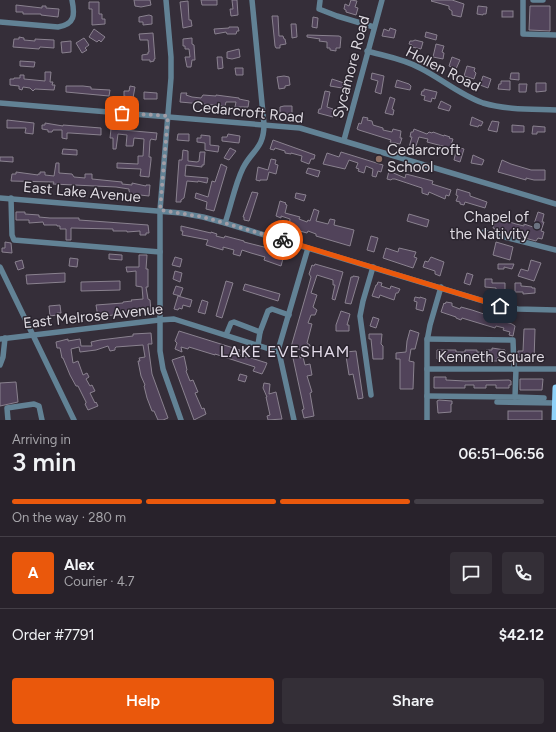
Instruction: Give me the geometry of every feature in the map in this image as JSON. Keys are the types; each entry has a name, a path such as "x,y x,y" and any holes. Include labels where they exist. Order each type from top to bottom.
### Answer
{"main road":[{"path":"556,388 556,420"}],"street":[{"path":"0,22 58,27 71,21 73,11 72,0"},
{"path":"166,0 171,67 160,210 160,351 163,369 181,420"},
{"path":"226,223 242,169 260,146 264,124 252,0"},
{"name":"Sycamore Road","path":"344,140 382,0"},
{"path":"523,0 523,34 556,34"},
{"path":"533,0 543,0"},
{"path":"320,1 319,9 374,27"},
{"name":"Hollen Road","path":"368,51 418,67 457,91 484,103 506,108 556,110"},
{"name":"Cedarcroft Road","path":"0,103 300,128 556,204"},
{"name":"East Lake Avenue","path":"0,198 160,210 191,214 226,223 508,307 556,310"},
{"path":"11,198 11,231 12,238 14,240 160,252"},
{"path":"484,232 556,250"},
{"path":"294,420 279,352 308,248"},
{"path":"0,266 73,419"},
{"path":"371,395 360,322 363,301 373,267"},
{"path":"427,420 427,338 441,287"},
{"path":"258,345 260,332 268,310 272,309 289,315"},
{"name":"East Melrose Avenue","path":"3,338 159,320 179,320 279,352"},
{"path":"226,335 231,323 234,322 260,332"},
{"path":"0,365 3,358 3,338"},
{"path":"427,338 513,340 515,397"},
{"name":"Kenneth Square","path":"427,369 556,369"},
{"path":"427,396 544,398"},
{"path":"497,402 556,403"},
{"path":"8,420 7,408 34,404 39,406 42,420"}],"building":[{"path":"134,0 150,0 151,5 141,7 135,6"},
{"path":"201,0 217,0 217,5 202,5"},
{"path":"232,0 237,0 238,15 231,16 230,9 233,9"},
{"path":"351,0 357,1 355,7 358,8 356,15 346,12 344,9 345,4 349,6"},
{"path":"452,0 464,4 461,17 452,15 452,11 449,9 449,6 431,1"},
{"path":"188,1 189,20 191,20 192,26 183,28 180,2"},
{"path":"89,2 99,2 99,14 102,14 102,19 105,19 105,24 92,25 92,9 89,9"},
{"path":"16,5 42,8 42,6 46,6 46,8 59,9 58,17 16,12"},
{"path":"478,6 487,7 486,14 477,14"},
{"path":"530,6 550,6 550,31 529,30"},
{"path":"502,11 513,11 513,17 502,17"},
{"path":"149,15 152,16 152,24 143,25 143,22 139,22 139,17"},
{"path":"272,16 278,16 279,36 283,36 285,39 286,44 280,45 280,48 276,48 275,46"},
{"path":"313,17 318,18 317,28 312,27"},
{"path":"291,24 296,24 297,37 292,38"},
{"path":"238,27 239,31 237,31 236,34 227,34 226,32 215,34 214,29"},
{"path":"390,28 396,30 394,38 382,36 384,29 389,31"},
{"path":"94,29 105,37 101,42 99,40 97,42 89,37"},
{"path":"426,32 437,35 436,40 425,37"},
{"path":"153,33 155,59 154,61 150,62 150,60 142,60 142,55 148,54 149,52 148,40 140,40 139,34"},
{"path":"307,35 339,36 341,37 340,48 336,48 336,51 330,50 330,48 327,48 327,42 319,41 320,39 307,37"},
{"path":"19,37 24,38 24,40 35,41 35,39 54,40 54,48 40,47 39,49 13,47 14,39 19,39"},
{"path":"84,38 89,45 85,48 87,50 82,53 76,43"},
{"path":"192,38 195,60 192,60 191,67 187,67 185,57 190,57 189,49 185,49 185,46 183,46 183,39"},
{"path":"415,40 423,42 421,49 412,47 412,45 409,44 410,41"},
{"path":"71,41 71,52 62,53 61,42"},
{"path":"436,44 444,46 442,52 444,53 443,59 433,57"},
{"path":"239,49 240,57 232,59 227,58 227,52"},
{"path":"217,57 222,57 223,68 218,69"},
{"path":"452,57 460,60 456,69 449,66"},
{"path":"20,61 35,62 34,67 20,66"},
{"path":"467,66 475,68 474,71 476,73 474,79 464,76"},
{"path":"235,68 243,68 243,75 236,75"},
{"path":"45,72 51,72 50,82 53,82 52,85 55,85 54,90 35,89 33,91 30,88 23,87 22,90 19,89 19,86 10,85 10,79 20,78 20,75 24,75 24,79 45,81"},
{"path":"372,73 384,76 381,94 375,92 378,81 371,79"},
{"path":"511,73 519,73 519,80 510,79"},
{"path":"483,76 491,79 488,88 480,85"},
{"path":"277,77 289,77 290,85 279,89"},
{"path":"332,79 344,83 342,88 330,86"},
{"path":"397,80 409,84 411,86 410,90 395,87"},
{"path":"501,81 510,81 510,90 498,89"},
{"path":"536,83 546,83 546,91 536,92"},
{"path":"519,84 527,84 526,92 519,92"},
{"path":"66,86 83,86 91,87 91,89 110,90 109,96 66,92"},
{"path":"130,86 135,87 133,98 124,96 124,91 129,91"},
{"path":"424,89 437,92 435,99 432,98 431,102 424,100 425,96 421,95"},
{"path":"325,91 330,92 327,107 333,109 333,117 318,113 319,109 321,109"},
{"path":"144,92 157,93 157,99 144,99"},
{"path":"181,93 187,93 186,95 192,97 201,98 203,95 216,95 249,101 248,107 235,107 236,102 226,102 225,106 180,102"},
{"path":"390,97 395,99 392,109 394,110 393,115 385,113"},
{"path":"441,101 451,106 449,111 438,108"},
{"path":"292,106 292,114 280,113 280,107"},
{"path":"363,117 368,118 367,120 372,121 373,125 383,128 383,130 392,132 393,129 401,131 400,138 402,138 400,144 390,142 391,140 357,129 359,123 361,124"},
{"path":"472,117 483,122 481,126 479,125 478,127 470,125"},
{"path":"7,120 34,123 33,134 25,133 26,128 7,128"},
{"path":"492,121 499,122 497,132 488,130"},
{"path":"45,123 63,126 101,128 101,135 67,133 67,139 62,138 62,130 53,130 52,132 48,132 48,130 42,129 42,125 45,125"},
{"path":"512,125 524,126 524,132 512,132"},
{"path":"533,126 545,127 545,132 537,132 537,134 532,134"},
{"path":"111,129 157,133 156,140 151,139 150,141 149,157 151,157 151,160 149,177 140,176 141,169 117,168 117,163 138,164 138,156 143,156 144,139 134,138 133,146 126,146 127,135 118,134 116,149 113,149 113,138 110,138"},
{"path":"414,129 427,134 429,132 433,132 450,137 449,138 453,139 450,148 427,142 428,139 419,137 415,149 409,147 412,137 410,137 411,132 413,132"},
{"path":"178,134 189,134 189,141 177,140"},
{"path":"228,134 240,136 239,143 222,141 222,137 227,137"},
{"path":"201,135 210,136 210,145 219,146 218,152 205,150 205,143 197,142 197,138 201,138"},
{"path":"273,140 315,155 314,159 311,159 309,164 301,161 302,156 285,153 285,151 275,148 274,150 270,149"},
{"path":"457,147 464,149 460,162 454,160"},
{"path":"230,148 236,151 229,160 224,158"},
{"path":"63,149 77,150 77,155 62,154"},
{"path":"183,150 188,151 188,161 197,162 199,161 200,152 205,152 204,165 202,165 202,167 186,165 185,176 208,178 207,183 187,181 184,198 181,202 176,202 179,160 182,160"},
{"path":"341,152 383,165 381,172 378,171 376,177 372,176 373,169 366,166 364,173 358,171 359,169 356,168 358,163 349,160 345,169 323,164 327,153 339,157"},
{"path":"473,155 484,160 482,165 471,163"},
{"path":"0,157 13,157 13,162 0,161"},
{"path":"271,159 276,160 275,164 278,165 276,174 269,172 267,180 256,180 258,167 268,170"},
{"path":"502,160 531,170 545,170 545,180 526,178 526,180 498,172"},
{"path":"56,163 59,163 59,173 72,174 74,177 85,178 85,174 92,174 92,179 122,182 122,184 132,185 132,183 146,186 150,185 149,196 131,194 129,189 116,187 53,184 54,182 11,181 12,174 16,174 16,172 38,175 40,172 45,172 45,175 54,176"},
{"path":"221,164 227,167 214,211 206,209 207,202 195,198 196,193 208,197 212,181 215,182"},
{"path":"308,168 320,171 318,177 306,173"},
{"path":"389,171 405,178 406,174 433,181 432,184 451,190 449,196 446,195 445,199 429,192 428,195 422,193 422,188 395,179 387,179"},
{"path":"457,189 470,193 470,196 487,202 485,208 465,202 464,205 460,204 460,202 456,201 458,196 456,195"},
{"path":"252,192 258,193 249,221 244,220 243,217"},
{"path":"296,193 306,195 304,201 295,198"},
{"path":"280,201 286,203 285,204 287,205 285,213 300,217 299,219 307,222 308,220 310,221 314,209 319,211 316,221 328,224 330,219 335,220 334,225 354,230 350,246 316,236 316,234 308,231 307,233 289,228 290,219 276,216"},
{"path":"16,212 39,215 39,217 79,218 79,220 148,225 149,233 146,233 146,235 140,235 140,231 127,232 113,231 113,229 71,228 71,240 66,240 66,229 60,229 60,226 57,225 44,225 43,222 29,223 29,220 16,220"},
{"path":"538,212 544,214 542,222 544,222 541,231 544,232 542,239 538,238 536,241 493,228 496,219 533,227"},
{"path":"409,214 429,220 427,227 407,221"},
{"path":"181,226 211,232 217,234 216,236 224,238 225,236 272,249 271,252 284,255 281,266 264,260 265,257 242,250 240,256 233,254 234,250 223,247 223,250 206,245 208,240 182,235 183,231 181,231"},
{"path":"371,236 378,238 374,252 367,250"},
{"path":"5,242 11,243 12,253 2,252 2,248 5,248"},
{"path":"496,242 513,247 510,260 493,255"},
{"path":"386,248 398,252 399,248 416,252 414,257 417,258 413,268 383,258"},
{"path":"109,254 122,255 122,260 109,259"},
{"path":"139,255 147,255 146,269 148,269 148,287 146,287 148,299 150,300 151,311 145,311 145,309 127,311 128,313 98,317 96,305 123,303 132,301 131,300 143,299 142,287 136,286 136,271 127,272 126,267 139,267"},
{"path":"175,257 182,259 180,267 172,265"},
{"path":"431,257 444,262 440,276 435,274 435,271 423,267 425,261 428,262"},
{"path":"70,258 78,259 77,267 69,266"},
{"path":"22,260 24,268 18,270 15,262"},
{"path":"531,260 541,263 534,281 518,276 521,269 528,271"},
{"path":"315,264 343,272 335,300 332,299 335,285 333,285 333,280 317,275 311,293 317,295 313,307 317,310 315,315 311,315 308,323 312,324 307,343 310,345 309,349 301,347 302,350 291,347 311,277 309,274 312,265 314,266"},
{"path":"498,264 514,264 512,269 504,267 504,269 498,269"},
{"path":"175,271 182,273 180,282 173,279"},
{"path":"65,273 65,282 27,284 26,275"},
{"path":"467,273 473,275 470,285 464,283"},
{"path":"351,277 359,277 351,304 345,303"},
{"path":"485,279 492,279 492,283 505,283 505,291 485,287"},
{"path":"120,281 120,290 81,291 81,282"},
{"path":"226,281 233,283 222,318 216,316"},
{"path":"378,282 382,283 381,286 390,289 391,286 400,289 398,293 396,293 394,300 380,295 379,298 372,296"},
{"path":"515,283 521,283 521,286 535,288 535,293 523,294 523,292 515,292"},
{"path":"245,284 280,294 278,301 243,290"},
{"path":"176,286 183,288 180,296 173,294"},
{"path":"178,296 192,300 190,307 183,305 182,309 174,309"},
{"path":"415,297 426,299 423,311 416,309 417,302 414,301"},
{"path":"202,300 208,302 205,314 198,312"},
{"path":"446,302 452,303 452,306 460,309 461,307 472,310 512,324 515,326 513,336 509,335 510,332 503,330 504,328 496,326 495,328 462,318 461,320 441,312 444,303 445,304"},
{"path":"60,305 61,313 50,316 49,306"},
{"path":"341,311 350,314 347,325 349,325 349,331 336,331 336,325"},
{"path":"373,317 379,319 376,328 370,326"},
{"path":"524,329 535,329 534,361 524,361 524,357 518,357 518,351 523,351"},
{"path":"410,330 419,333 415,349 411,349 409,361 414,362 413,389 400,389 400,359 396,359 396,353 406,352"},
{"path":"179,331 240,350 238,354 267,363 262,374 253,371 255,367 215,354 189,347 188,349 181,347 182,352 175,349 177,343 175,341"},
{"path":"151,333 152,344 148,344 152,374 168,418 158,420 154,411 152,411 147,398 138,361 140,361 139,358 145,357 143,345 116,347 115,350 110,351 108,346 96,350 80,352 79,347 71,349 73,363 78,361 83,375 87,373 89,377 86,379 95,391 90,393 98,406 88,410 85,404 86,402 78,386 76,386 62,358 60,348 57,348 56,342 68,339 68,341 80,339 81,346 92,346 91,342 100,340 133,336 133,334"},
{"path":"369,334 382,334 381,344 383,346 383,359 373,359"},
{"path":"492,348 505,350 507,357 497,358 497,361 493,361 493,358 486,357 456,357 449,359 437,359 437,350 456,350 456,352 465,352 465,350 477,350 477,352 486,352 486,350 492,350"},
{"path":"356,351 363,398 358,399 353,374 349,375 346,356 346,352"},
{"path":"184,356 186,371 190,381 193,380 198,392 195,393 202,409 204,408 206,414 194,420 172,360"},
{"path":"300,356 300,358 303,357 305,365 310,364 312,375 307,376 312,392 310,393 314,416 304,418 302,410 304,409 293,358"},
{"path":"240,374 247,376 245,382 238,380"},
{"path":"434,377 446,377 446,380 465,381 509,380 511,381 511,385 509,385 509,388 496,388 496,385 486,385 486,388 474,388 474,385 465,385 465,388 434,388"},
{"path":"520,379 543,379 542,390 520,390"},
{"path":"16,382 18,402 0,406 0,383"},
{"path":"264,383 270,384 269,394 276,392 282,419 268,420 267,416 270,415 267,397 263,388"},
{"path":"437,401 452,401 451,412 438,413"},
{"path":"508,411 542,411 542,420 508,420"}],"way so far":[{"path":"122,113 168,116 160,210 191,214 283,240"}],"place":[{"name":"Cedarcroft School","path":"379,159"},
{"name":"Chapel of the Nativity","path":"537,226"}],"district":[{"name":"LAKE EVESHAM","path":"285,351"}],"route":[{"path":"283,240 500,306"}]}
